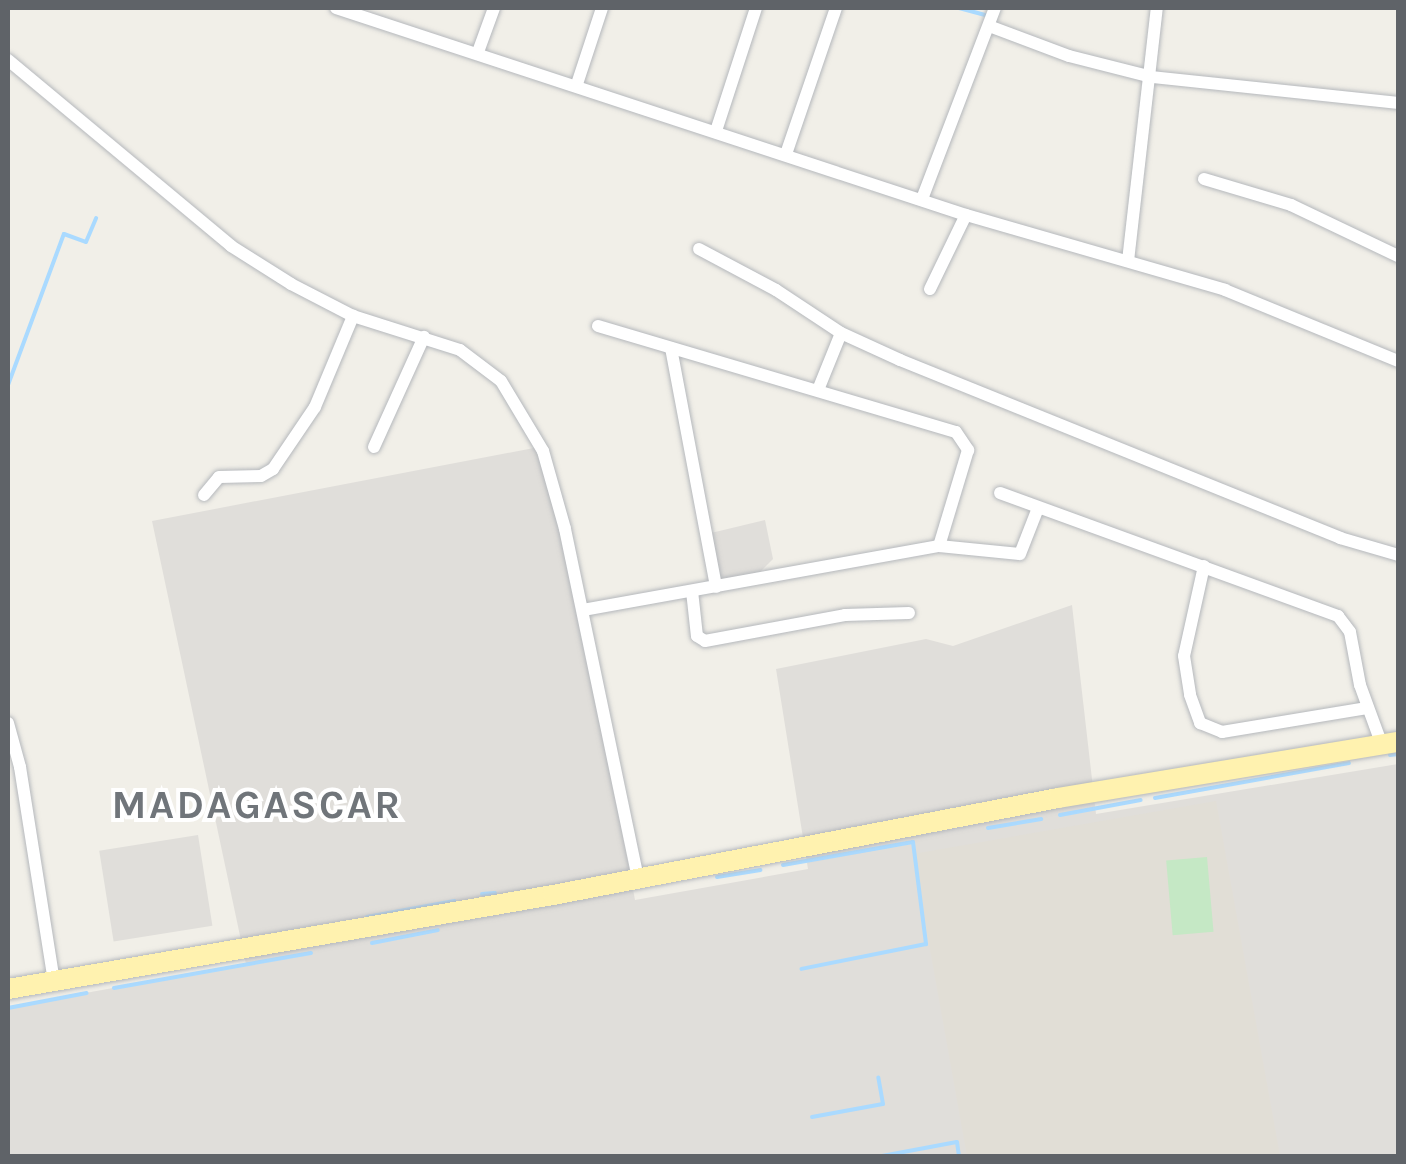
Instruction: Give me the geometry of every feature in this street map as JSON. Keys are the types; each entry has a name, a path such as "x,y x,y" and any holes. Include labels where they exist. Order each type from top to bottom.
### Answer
{"main road":[{"path":"8,989 1387,742"}],"street":[{"path":"336,8 577,84 966,215 1225,290 1398,361"},
{"path":"478,52 494,8"},
{"path":"577,84 602,8"},
{"path":"716,131 756,8"},
{"path":"786,154 836,8"},
{"path":"922,198 994,8"},
{"path":"1128,261 1157,8"},
{"path":"990,26 1069,56 1152,77 1398,103"},
{"path":"8,60 231,246 291,284 353,316 424,337 480,362 500,381 532,427 548,467 584,610 638,879"},
{"path":"1204,179 1291,206 1398,256"},
{"path":"930,290 966,215"},
{"path":"698,249 806,308 842,333 1322,531 1398,555"},
{"path":"204,495 219,477 261,476 273,469 315,407 353,316"},
{"path":"598,326 963,437 968,450 939,546"},
{"path":"818,390 842,333"},
{"path":"374,447 424,337"},
{"path":"671,348 716,587"},
{"path":"1000,493 1204,566 1346,623 1367,708 1387,742"},
{"path":"584,610 939,546 1022,554 1038,508"},
{"path":"1204,566 1184,656 1200,723 1222,732 1367,708"},
{"path":"692,591 697,636 704,640 844,616 909,614"},
{"path":"8,723 54,981"}],"shaded area":[{"path":"539,447 583,625 635,900 808,869 776,669 926,639 953,646 1072,605 1096,814 1398,764 1398,1156 8,1156 8,1007 246,964 152,521"},
{"path":"765,520 773,559 758,574 722,584 711,533"},
{"path":"1216,801 1280,1156 967,1156 913,854"},
{"path":"198,835 212,926 114,942 99,851"}],"green space":[{"path":"1207,857 1214,932 1173,935 1166,861"}],"waterway":[{"path":"959,8 986,15"},
{"path":"8,385 64,234 86,242 96,218"},
{"path":"1390,755 1398,754"},
{"path":"1155,798 1349,763"},
{"path":"1060,815 1141,800"},
{"path":"988,828 1041,819"},
{"path":"783,865 913,842 926,944 801,969"},
{"path":"717,877 760,870"},
{"path":"482,894 495,893"},
{"path":"367,917 455,901"},
{"path":"372,943 438,930"},
{"path":"114,988 311,953"},
{"path":"8,1008 87,993"},
{"path":"812,1117 883,1104 878,1077"},
{"path":"882,1156 957,1142 959,1156"}],"district":[{"name":"MADAGASCAR","path":"257,805"}]}
